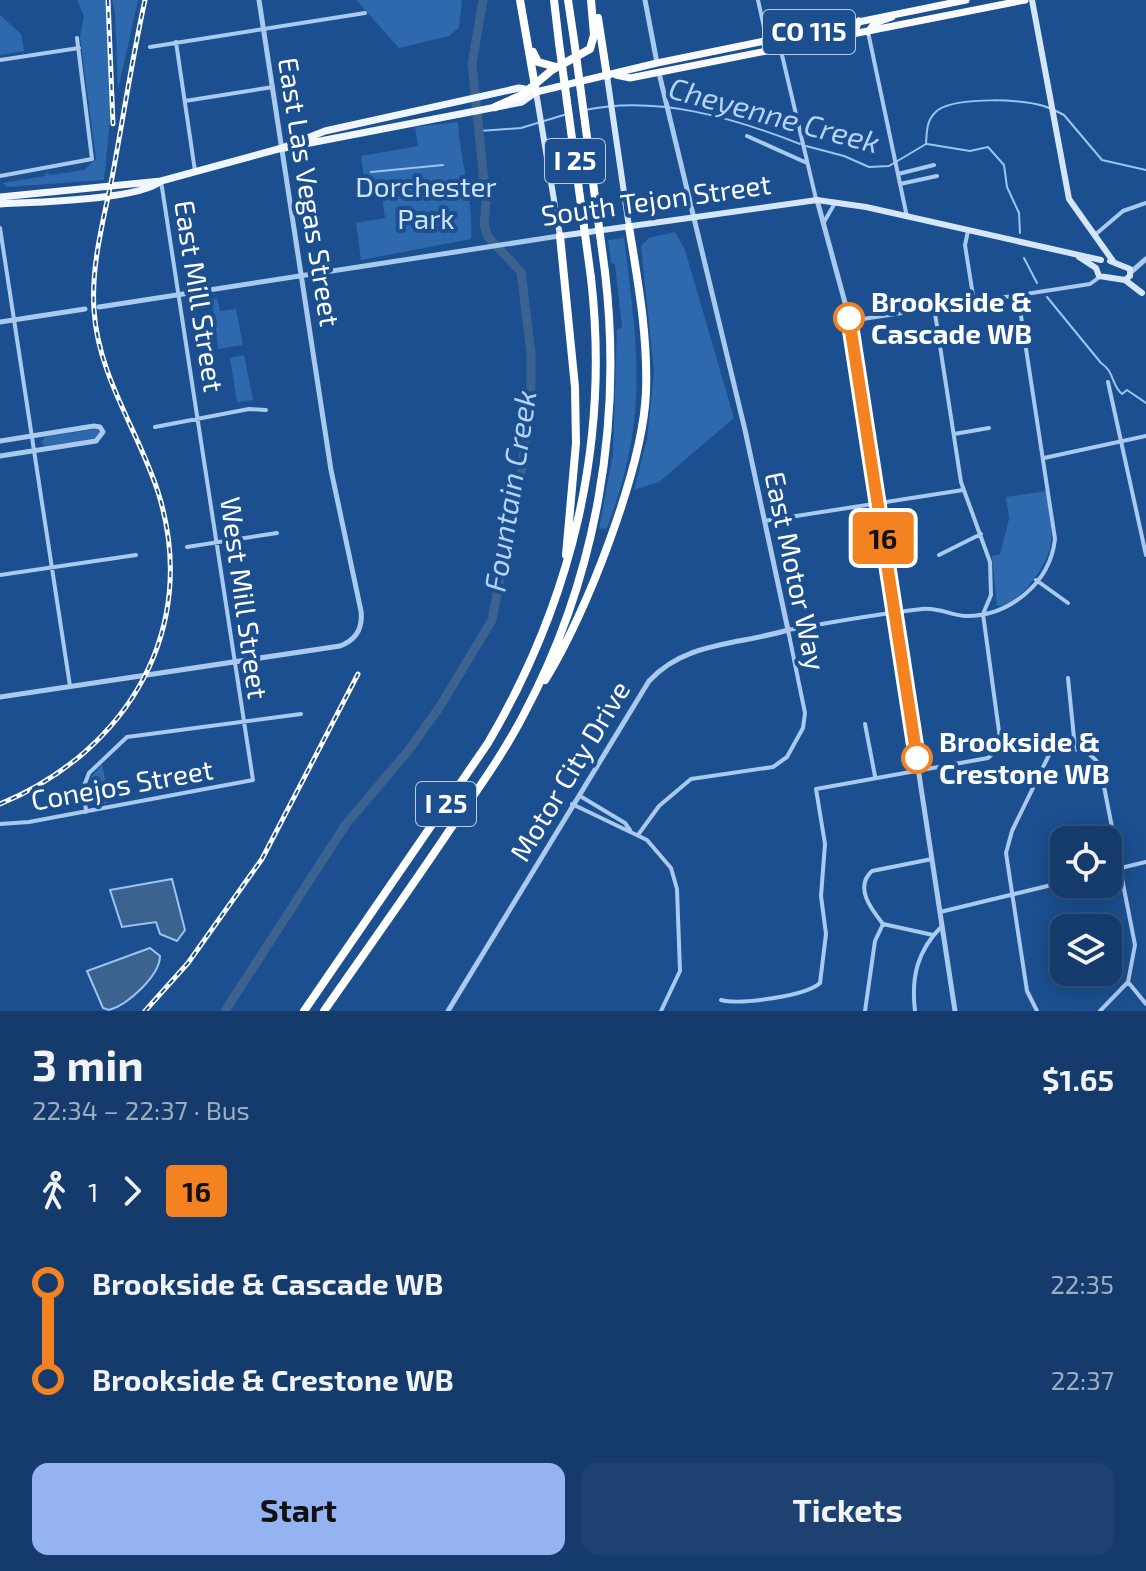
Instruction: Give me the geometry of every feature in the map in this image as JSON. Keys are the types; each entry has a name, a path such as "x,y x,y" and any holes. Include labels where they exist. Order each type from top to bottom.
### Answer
{"highway":[{"path":"520,0 534,55 544,66 560,67"},
{"path":"520,0 534,89"},
{"name":"I 25","path":"304,1011 488,743 523,679 562,584 575,541 592,451 597,361 591,278 554,0"},
{"name":"I 25","path":"324,1011 474,794 526,711 572,603 594,523 604,470 612,360 605,272 568,0"},
{"path":"495,107 534,89 560,67 583,55 593,43 594,0"},
{"path":"594,0 611,76"},
{"name":"CO 115","path":"534,89 611,76 657,63 966,0"},
{"name":"CO 115","path":"611,76 630,78 659,73 1025,0"},
{"path":"868,32 875,23 886,21 895,14"},
{"path":"831,39 837,32 856,28 859,21"},
{"path":"526,711 577,617 629,481 641,437 646,353 629,227"},
{"path":"560,236 576,426 562,584"}],"main road":[{"path":"1032,0 1069,199 1113,261"},
{"path":"611,76 608,96 629,227"},
{"path":"534,89 553,177 560,236"},
{"path":"0,197 161,181 282,148 325,131 436,107 521,95"},
{"path":"282,148 294,149 495,107"},
{"path":"0,204 109,195 153,188 161,181"},
{"name":"South Tejon Street","path":"560,236 817,200 1127,265"},
{"path":"1096,268 1102,260 1103,244"},
{"path":"1074,255 1096,268 1098,278 1128,276"},
{"path":"1127,265 1128,276 1144,295"}],"street":[{"name":"East Las Vegas Street","path":"235,661 340,646 356,635 361,626 361,611 331,470 259,0"},
{"path":"645,0 657,63"},
{"path":"758,0 769,52"},
{"path":"150,47 365,13"},
{"path":"868,32 907,217"},
{"path":"0,176 92,159 77,38"},
{"path":"778,38 850,321 955,1011"},
{"name":"East Mill Street","path":"176,42 196,173"},
{"path":"0,60 79,48"},
{"name":"East Motor Way","path":"638,835 659,806 691,779 773,767 787,757 803,728 805,713 716,307 659,73"},
{"path":"185,101 273,87"},
{"path":"747,136 808,163"},
{"path":"898,174 934,165"},
{"path":"900,184 937,176"},
{"name":"East Mill Street","path":"161,181 198,418"},
{"path":"823,224 835,203"},
{"path":"1096,234 1123,211 1146,203"},
{"path":"0,228 70,686"},
{"path":"968,231 965,245 974,302"},
{"name":"South Tejon Street","path":"99,307 560,236"},
{"path":"1128,276 1146,259"},
{"path":"1127,265 1139,264"},
{"path":"850,321 1018,296 1098,278"},
{"path":"788,630 933,608 963,616 983,614 1016,604 1036,580 1051,556 1055,539 1018,296"},
{"path":"723,1001 773,998 812,989 820,983 826,934 821,896 825,844 816,789 988,758 998,750 1002,739 983,614 990,603 991,575 981,534 963,490 934,307"},
{"path":"0,322 85,309"},
{"path":"1108,382 1146,555"},
{"path":"155,427 266,410"},
{"name":"West Mill Street","path":"198,418 250,782"},
{"path":"0,441 94,426 100,427 103,432 96,441 0,456"},
{"path":"954,434 989,428"},
{"path":"1044,458 1146,436"},
{"path":"764,521 963,490"},
{"path":"1139,526 1146,524"},
{"path":"187,547 277,533"},
{"path":"939,555 981,534"},
{"path":"0,575 136,555"},
{"path":"1036,580 1068,603"},
{"name":"Motor City Drive","path":"448,1011 641,691 657,672 693,651 788,630"},
{"path":"0,697 235,661"},
{"path":"1068,678 1075,748"},
{"path":"86,812 84,786 89,773 127,737 301,714"},
{"path":"865,724 875,776"},
{"path":"1037,1011 1027,991 1006,853 1012,831 1051,751 1075,748 1094,757 1100,766 1112,826"},
{"name":"Conejos Street","path":"0,824 86,812 250,782"},
{"path":"578,795 625,823 666,859 677,889 680,971 661,1011"},
{"path":"572,804 621,830 630,830"},
{"path":"932,859 868,874 865,897 883,924 933,935"},
{"path":"1122,868 1146,862"},
{"path":"1100,1011 1128,982 1135,960 1122,878"},
{"path":"940,912 1050,886"},
{"path":"865,1011 875,941 883,924"},
{"path":"915,1011 913,974 933,935 942,926"},
{"path":"1128,982 1146,1004"}],"green space":[{"path":"77,0 105,0 109,22 111,90 104,180 6,187 3,183 45,176 46,172 51,175 84,170 96,159 80,37 84,16"},
{"path":"112,0 138,0 118,90 115,12"},
{"path":"356,0 462,0 459,28 449,36 399,48"},
{"path":"0,15 21,34 24,51 0,55"},
{"name":"Dorchester Park","path":"458,122 471,210 471,239 361,260 356,223 385,218 380,182 365,184 361,156 418,146 415,127"},
{"path":"675,232 685,250 734,418 659,482 634,490 647,439 654,372 641,246 649,238"},
{"path":"624,238 636,350 635,417 620,488 607,528 599,529 613,454 617,329 622,328 615,264 611,263 608,240"},
{"path":"217,298 220,311 236,309 243,345 218,349 212,299"},
{"path":"244,355 253,400 237,402 230,358"},
{"path":"96,429 100,432 98,438 45,446 41,442 45,437"},
{"path":"1046,491 1051,534 1047,557 1037,576 1022,593 997,606 992,556 1000,554 1009,519 1006,497"},
{"path":"102,764 110,802 94,806 88,801 91,777"}],"shaded area":[{"path":"172,879 185,930 177,941 160,934 156,922 122,927 110,890"},
{"path":"150,948 160,956 159,964 149,980 117,1007 109,1010 103,1008 87,971"}],"waterway":[{"name":"Fountain Creek","path":"225,1011 346,824 408,751 439,708 492,620 521,473 531,395 531,353 521,272 488,237 484,225 486,201 472,64 483,0"},
{"name":"Cheyenne Creek","path":"806,146 844,156 869,167 889,166 926,144 931,117 947,106 992,100 1025,102 1049,108"},
{"name":"Cheyenne Creek","path":"585,110 612,106 667,107 722,118 800,144"},
{"name":"Cheyenne Creek","path":"1054,110 1064,115 1102,160 1146,170"},
{"name":"Cheyenne Creek","path":"479,131 521,128 567,114"},
{"path":"927,144 970,151 988,147 1004,165 1007,187 1019,213 1020,233"},
{"path":"371,172 443,165"},
{"path":"1024,258 1037,283"},
{"path":"1047,297 1109,370 1122,394 1127,390 1146,403"}],"railway":[{"path":"108,0 113,124"},
{"path":"0,804 45,781 85,752 118,718 143,679 161,637 169,591 169,542 150,469 103,358 94,310 98,244 145,0"},
{"path":"145,1011 188,963 262,859 358,674"}],"bus line":[{"name":"16","path":"849,318 917,758"}],"place":[{"name":"Brookside & Cascade WB","path":"849,318"},
{"name":"Brookside & Crestone WB","path":"917,758"}]}
